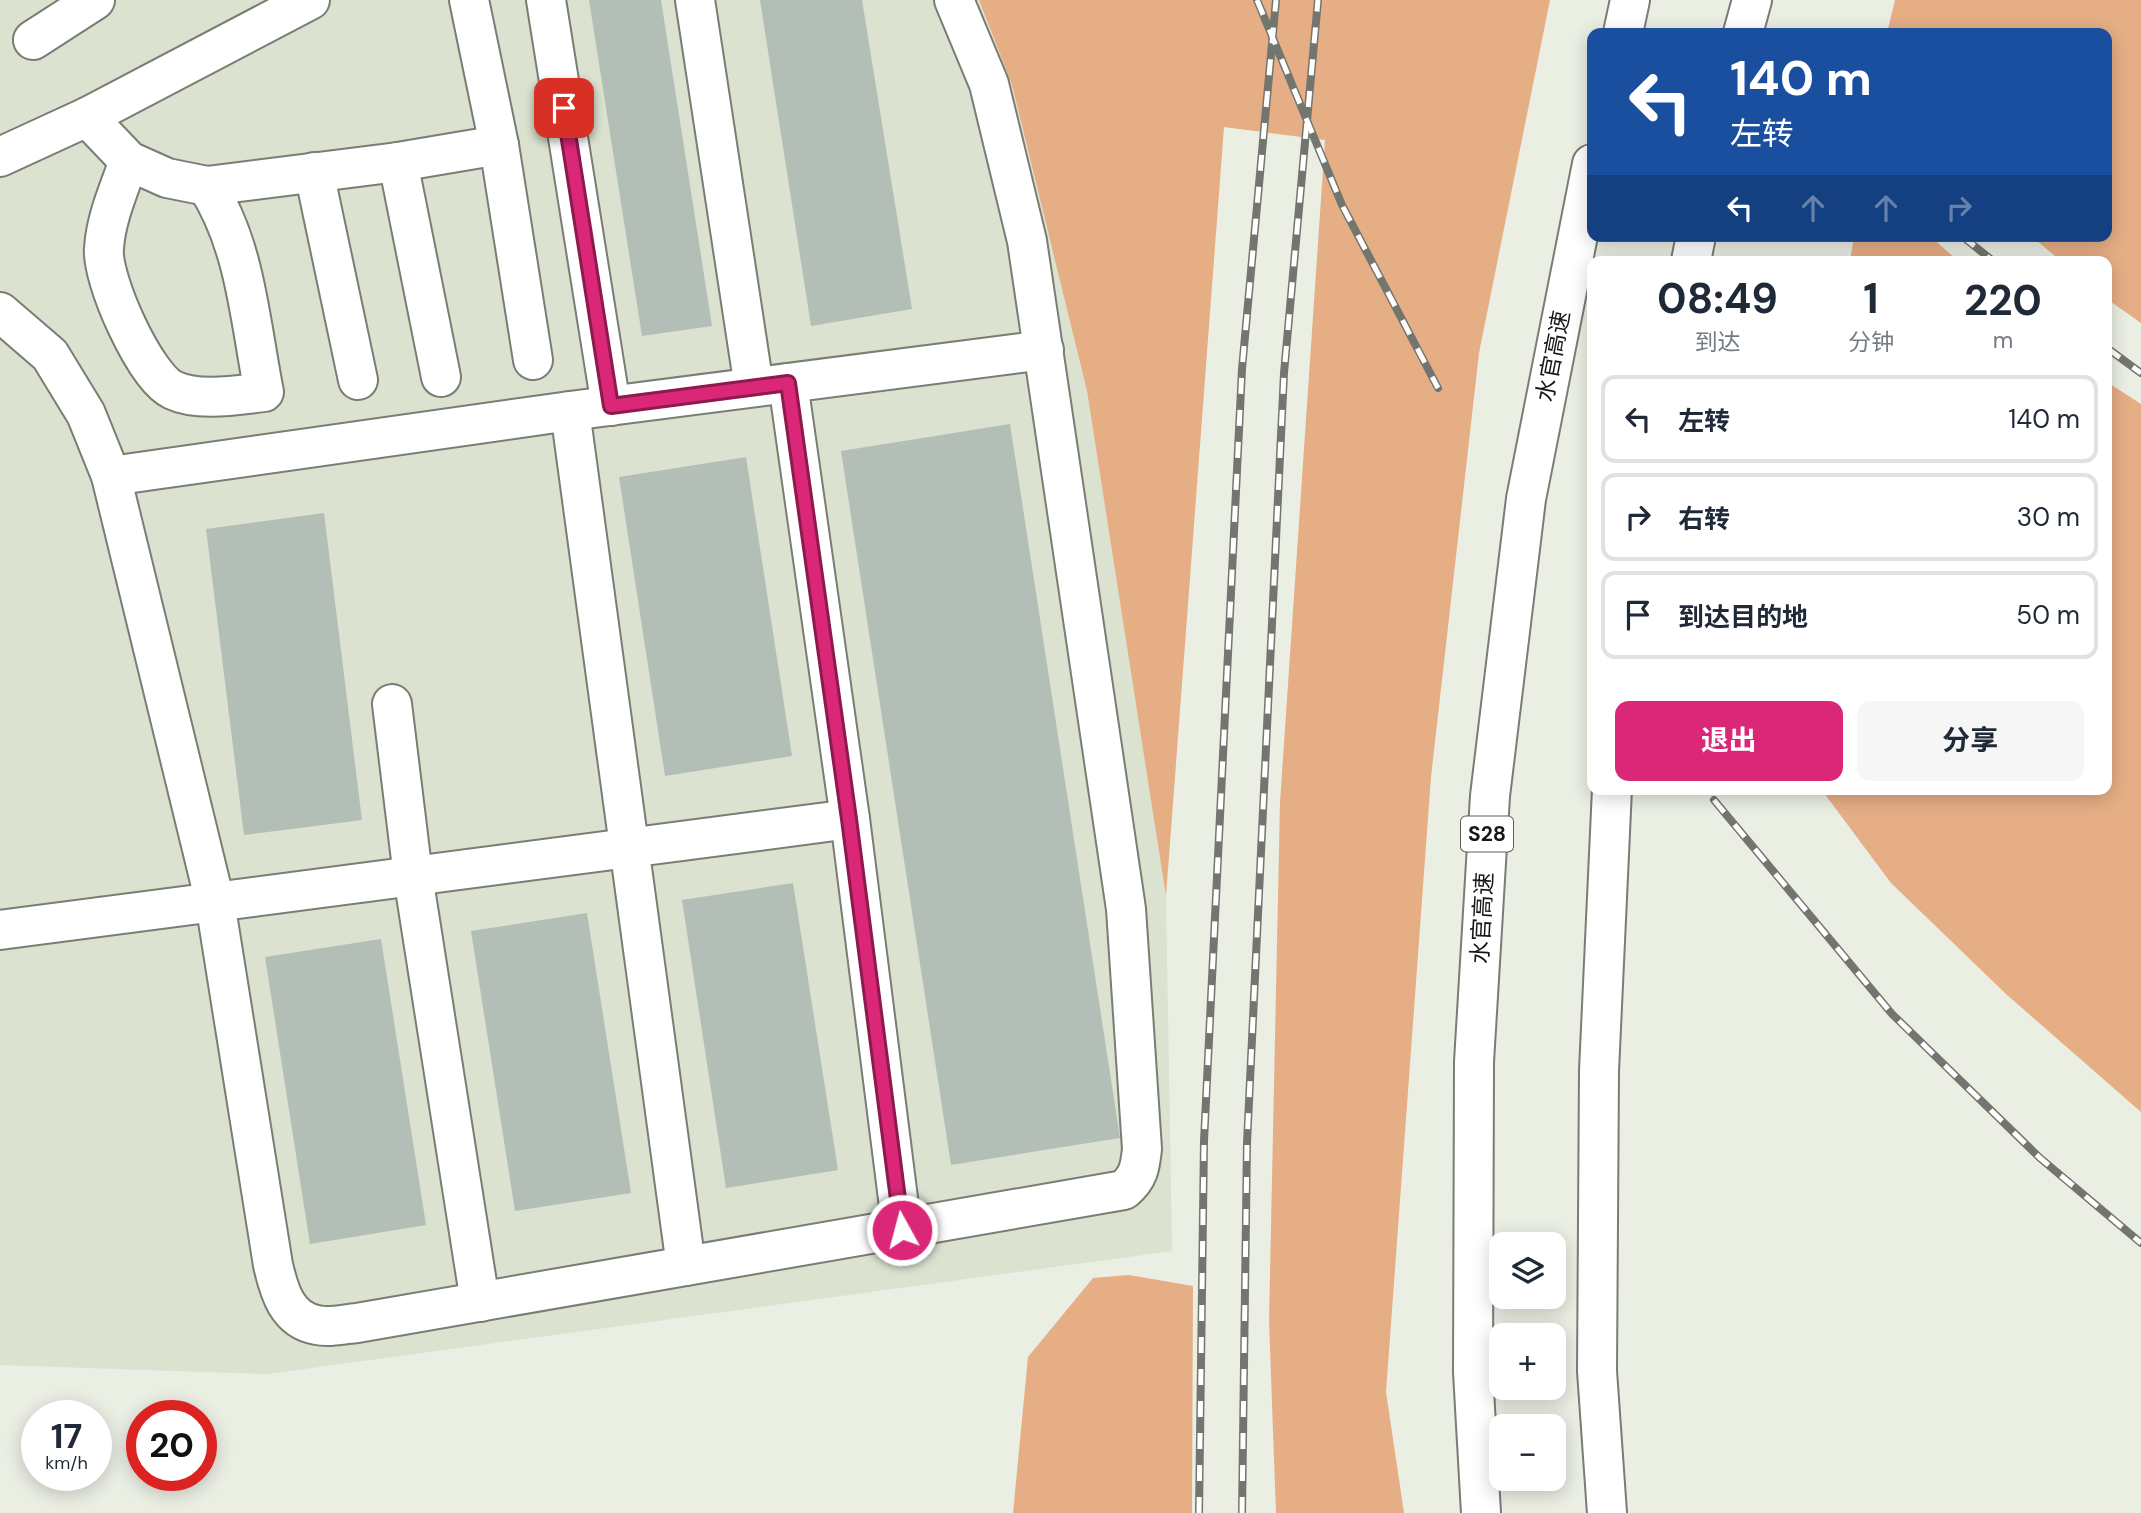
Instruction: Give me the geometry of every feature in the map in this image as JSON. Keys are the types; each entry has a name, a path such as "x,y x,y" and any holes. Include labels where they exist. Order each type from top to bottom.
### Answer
{"main road":[{"path":"33,40 95,0"},
{"path":"0,157 86,117 310,0"},
{"path":"469,0 499,145 533,360"},
{"path":"546,0 611,406"},
{"path":"695,0 771,385 849,819 902,1230"},
{"path":"0,312 50,355 86,414 111,476 215,902 280,1296 296,1316 317,1326 357,1323 1110,1194 1135,1181 1140,1170 1142,1149 1126,909 1027,241 989,84 954,0"},
{"path":"1624,28 1630,0"},
{"path":"1744,28 1752,0"},
{"path":"86,117 129,161 167,178 207,186 398,162 499,145"},
{"path":"129,161 110,213 103,250 107,277 129,329 156,377 173,391 214,397 264,392 236,244 220,207 207,186"},
{"path":"398,162 441,377"},
{"path":"314,172 358,380"},
{"name":"水官高速","path":"1481,1513 1473,1372 1474,1062 1490,796 1526,499 1587,188"},
{"path":"111,476 570,411 1044,350"},
{"path":"570,411 686,1266"},
{"path":"392,704 413,876 480,1302"},
{"path":"1607,1513 1597,1371 1598,1084 1612,795"},
{"path":"0,930 849,819"}],"shaded area":[{"path":"0,0 979,0 1012,85 1087,391 1146,764 1166,896 1172,1251 267,1374 0,1365"},
{"path":"979,0 1550,0 1479,353 1431,777 1386,1392 1404,1513 1276,1513 1269,1321 1280,802 1325,140 1224,127 1166,896 1087,391 1012,85"},
{"path":"1895,0 2141,0 2141,323 2112,303 2112,256 2055,256 2038,242 2112,242 2112,28 1888,28"},
{"path":"1853,242 1937,242 1952,256 1851,256"},
{"path":"2112,385 2141,404 2141,1112 2006,994 1891,883 1825,795 2112,795"},
{"path":"1129,1275 1193,1286 1192,1513 1013,1513 1028,1357 1093,1278"}],"building":[{"path":"589,0 661,0 712,326 642,336"},
{"path":"760,0 862,0 912,309 811,326"},
{"path":"1010,424 1120,1138 951,1165 841,451"},
{"path":"746,457 792,756 665,776 619,477"},
{"path":"324,513 362,820 244,835 206,529"},
{"path":"793,883 838,1170 726,1188 682,900"},
{"path":"587,913 631,1193 515,1211 471,931"},
{"path":"381,939 426,1225 310,1244 265,957"}],"railway":[{"path":"1257,0 1342,205 1438,388"},
{"path":"1199,1513 1204,1141 1242,369 1276,0"},
{"path":"1242,1513 1247,1143 1284,373 1318,0"},
{"path":"1969,242 1987,256"},
{"path":"2112,352 2141,373"},
{"path":"1714,800 1892,1014 2040,1158 2141,1243"}],"route":[{"path":"564,108 611,406 788,383 849,819 902,1230"}]}
